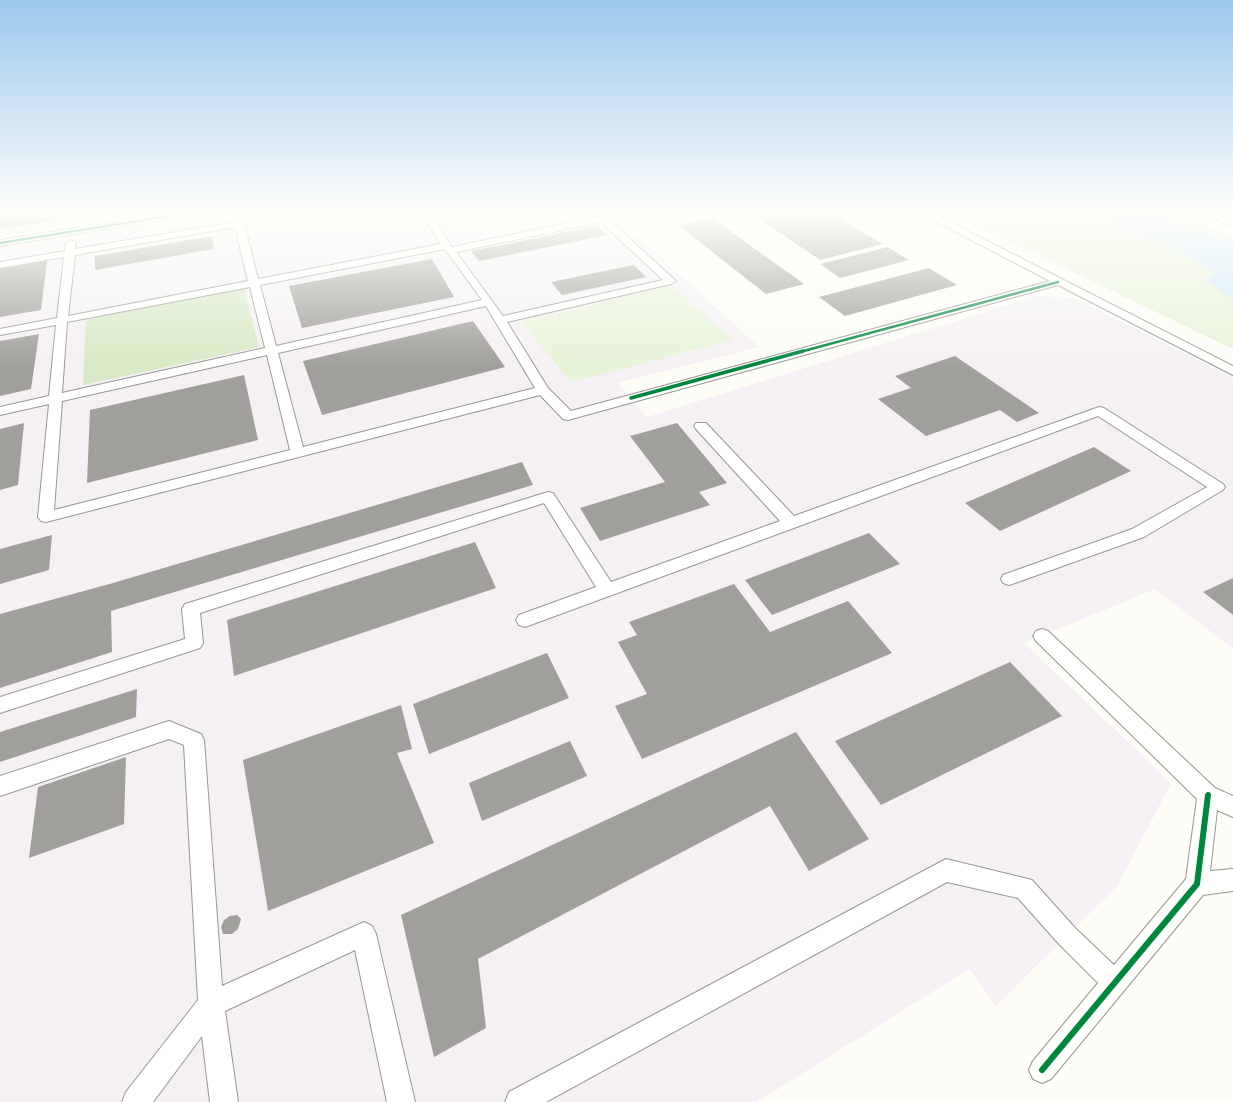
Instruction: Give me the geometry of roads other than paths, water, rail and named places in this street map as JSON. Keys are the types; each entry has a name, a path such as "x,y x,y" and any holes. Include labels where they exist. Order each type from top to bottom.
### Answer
{"street":[{"path":"68,263 62,320 46,517 543,390"},
{"path":"248,263 298,453"},
{"path":"0,332 362,263"},
{"path":"460,263 489,302 543,390 568,416 1058,282"},
{"path":"500,320 671,281 652,263"},
{"path":"1025,263 1233,371"},
{"path":"1036,263 1233,361"},
{"path":"0,410 489,302"},
{"path":"525,620 1099,411 1218,487 1138,533 1009,579"},
{"path":"700,426 791,523"},
{"path":"0,706 194,642 191,609 548,498 607,590"},
{"path":"1042,636 1208,795 1233,807"},
{"path":"0,786 169,730 194,740 211,1004 224,1102"},
{"path":"1042,1070 1197,884 1208,795"},
{"path":"519,1102 946,870 1024,888 1067,936 1115,983"},
{"path":"1197,884 1233,880"},
{"path":"136,1102 211,1004 364,934 401,1102"}],"water":[{"path":"1199,263 1233,263 1233,300 1206,280 1214,273"}]}
